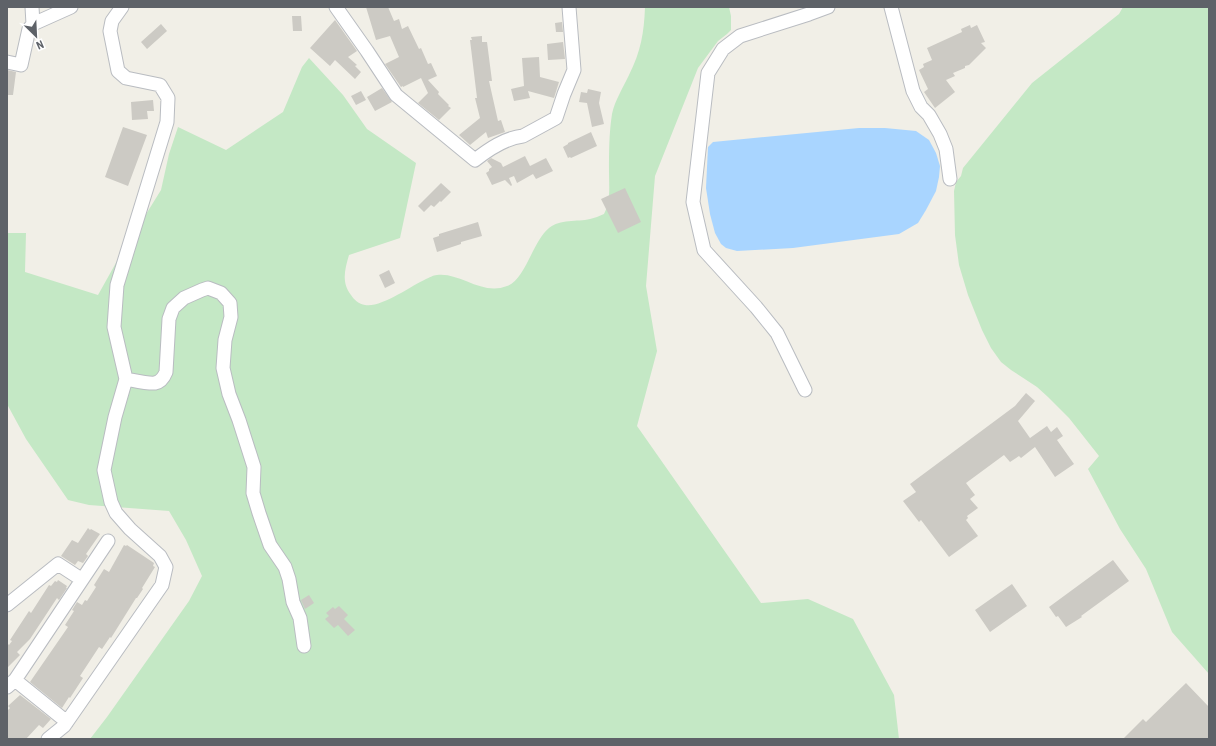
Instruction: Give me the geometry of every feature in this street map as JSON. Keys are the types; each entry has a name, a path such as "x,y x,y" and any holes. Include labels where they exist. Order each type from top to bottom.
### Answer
{"street":[{"path":"32,7 33,24"},
{"path":"7,62 21,65 29,29 33,24 71,7"},
{"path":"48,739 67,722 162,586 166,567 160,556 130,530 116,513 111,502 104,470 126,379 114,327 117,285 167,122 168,98 160,85 126,78 118,71 110,31 112,21 122,7"},
{"path":"336,7 368,51 396,96 475,160 501,142 518,136 523,136 556,118 574,70 569,7"},
{"path":"805,390 777,334 756,307 704,250 693,202 708,73 723,49 740,36 807,11 828,7"},
{"path":"891,7 913,91 921,107 929,115 940,134 946,149 950,178"},
{"path":"126,379 138,382 155,383 163,379 166,372 169,319 173,308 184,298 208,288 221,293 230,303 231,318 225,340 223,368 229,394 254,467 253,493 270,545 285,567 289,579 293,602 300,618 304,646"},
{"path":"67,722 11,683 108,541"},
{"path":"7,605 58,564 81,579"}],"green space":[{"path":"645,7 729,7 731,16 731,30 718,41 698,68 655,176 646,286 657,351 637,426 761,603 808,599 853,619 894,695 899,739 90,739 189,601 202,576 186,540 169,511 89,505 68,500 26,439 7,404 7,233 26,233 25,272 98,295 117,261 161,190 169,154 178,127 226,150 283,112 302,67 309,58 343,95 367,129 416,163 400,238 349,255 345,270 345,280 348,290 354,299 365,305 379,303 437,275 454,277 489,288 507,286 519,276 543,234 553,225 569,221 595,218 604,214 608,204 609,193 609,143 612,114 617,99 639,50 643,34"},
{"path":"1123,7 1209,7 1209,674 1172,632 1146,569 1120,529 1088,469 1099,456 1069,418 1048,397 1037,387 1001,362 991,348 968,295 959,265 955,235 954,191 956,182 961,176 963,168 1032,83 1119,14"}],"water":[{"path":"859,128 885,128 916,131 929,140 936,153 940,166 939,177 936,191 918,223 899,234 793,248 737,251 726,248 721,244 715,233 706,188 708,147 713,142"}],"building":[{"path":"366,7 388,7 394,21 399,19 402,29 408,26 419,49 421,48 428,64 431,63 437,76 428,80 451,108 439,120 418,103 428,93 421,78 401,87 385,64 399,57 390,36 376,40"},
{"path":"292,16 301,16 302,31 293,31"},
{"path":"335,20 357,51 348,57 357,65 355,66 361,72 355,79 335,60 330,66 310,48"},
{"path":"562,22 563,32 556,32 555,23"},
{"path":"161,24 167,31 147,49 141,42"},
{"path":"970,25 971,28 977,25 985,42 981,43 986,48 969,65 953,73 955,76 946,80 955,92 935,108 924,92 928,89 919,70 924,67 923,64 932,60 927,48 962,32 961,29"},
{"path":"482,36 482,42 487,42 492,81 489,81 498,121 501,120 505,132 488,138 486,132 470,145 459,135 480,118 475,98 477,98 470,40 472,40 471,37"},
{"path":"563,42 565,59 548,60 547,44"},
{"path":"539,57 540,77 559,82 554,98 528,91 530,98 514,101 511,89 524,86 522,58"},
{"path":"7,70 16,72 13,95 7,95"},
{"path":"382,88 392,102 375,111 367,97"},
{"path":"588,89 601,92 599,103 604,124 592,127 587,103 579,102 581,92 587,93"},
{"path":"361,91 366,100 356,105 351,96"},
{"path":"153,100 154,111 147,111 148,119 132,120 131,102"},
{"path":"123,127 147,135 128,186 105,177"},
{"path":"591,132 597,146 568,158 563,147"},
{"path":"525,156 530,166 546,158 553,171 536,179 533,174 517,183 514,176 509,178 512,185 511,186 505,180 492,185 486,173 492,167 487,161 491,158 501,163 503,167"},
{"path":"441,183 451,192 441,202 440,201 434,207 431,205 424,212 418,206"},
{"path":"625,188 641,222 618,233 601,199"},
{"path":"478,222 482,236 461,242 461,244 437,252 433,238 439,236 439,234"},
{"path":"389,270 395,283 385,288 379,275"},
{"path":"1026,393 1035,401 1018,421 1030,438 1047,426 1051,432 1057,427 1063,436 1057,440 1074,464 1055,477 1035,447 1021,458 1019,456 1010,462 1004,455 966,483 975,495 970,499 978,508 967,516 968,518 966,520 978,536 949,557 921,520 919,522 903,501 916,492 910,484 1015,406"},
{"path":"88,528 100,534 86,554 88,556 83,563 78,561 75,565 61,556 72,540 78,543"},
{"path":"124,545 127,545 154,563 153,566 155,567 142,588 143,589 111,638 110,637 102,649 99,647 80,676 83,678 62,708 30,682 68,627 65,625 74,611 72,610 77,602 82,605 85,600 87,601 96,587 94,585 104,569 109,572"},
{"path":"1113,560 1129,581 1081,616 1082,617 1066,627 1049,607"},
{"path":"58,580 67,586 67,588 59,600 57,598 30,639 17,652 20,655 7,668 7,643 9,645 12,641 10,640 29,611 31,613 49,585 51,586"},
{"path":"1012,584 1027,606 990,632 975,610"},
{"path":"309,595 314,603 305,609 301,600"},
{"path":"339,606 348,615 344,619 355,630 348,636 338,625 334,628 325,619 329,616 326,613 333,607 335,609"},
{"path":"1186,683 1209,707 1209,739 1123,739 1143,719 1146,722"},
{"path":"20,695 51,719 43,728 39,725 26,739 7,739 7,711 10,708 8,706"}]}
